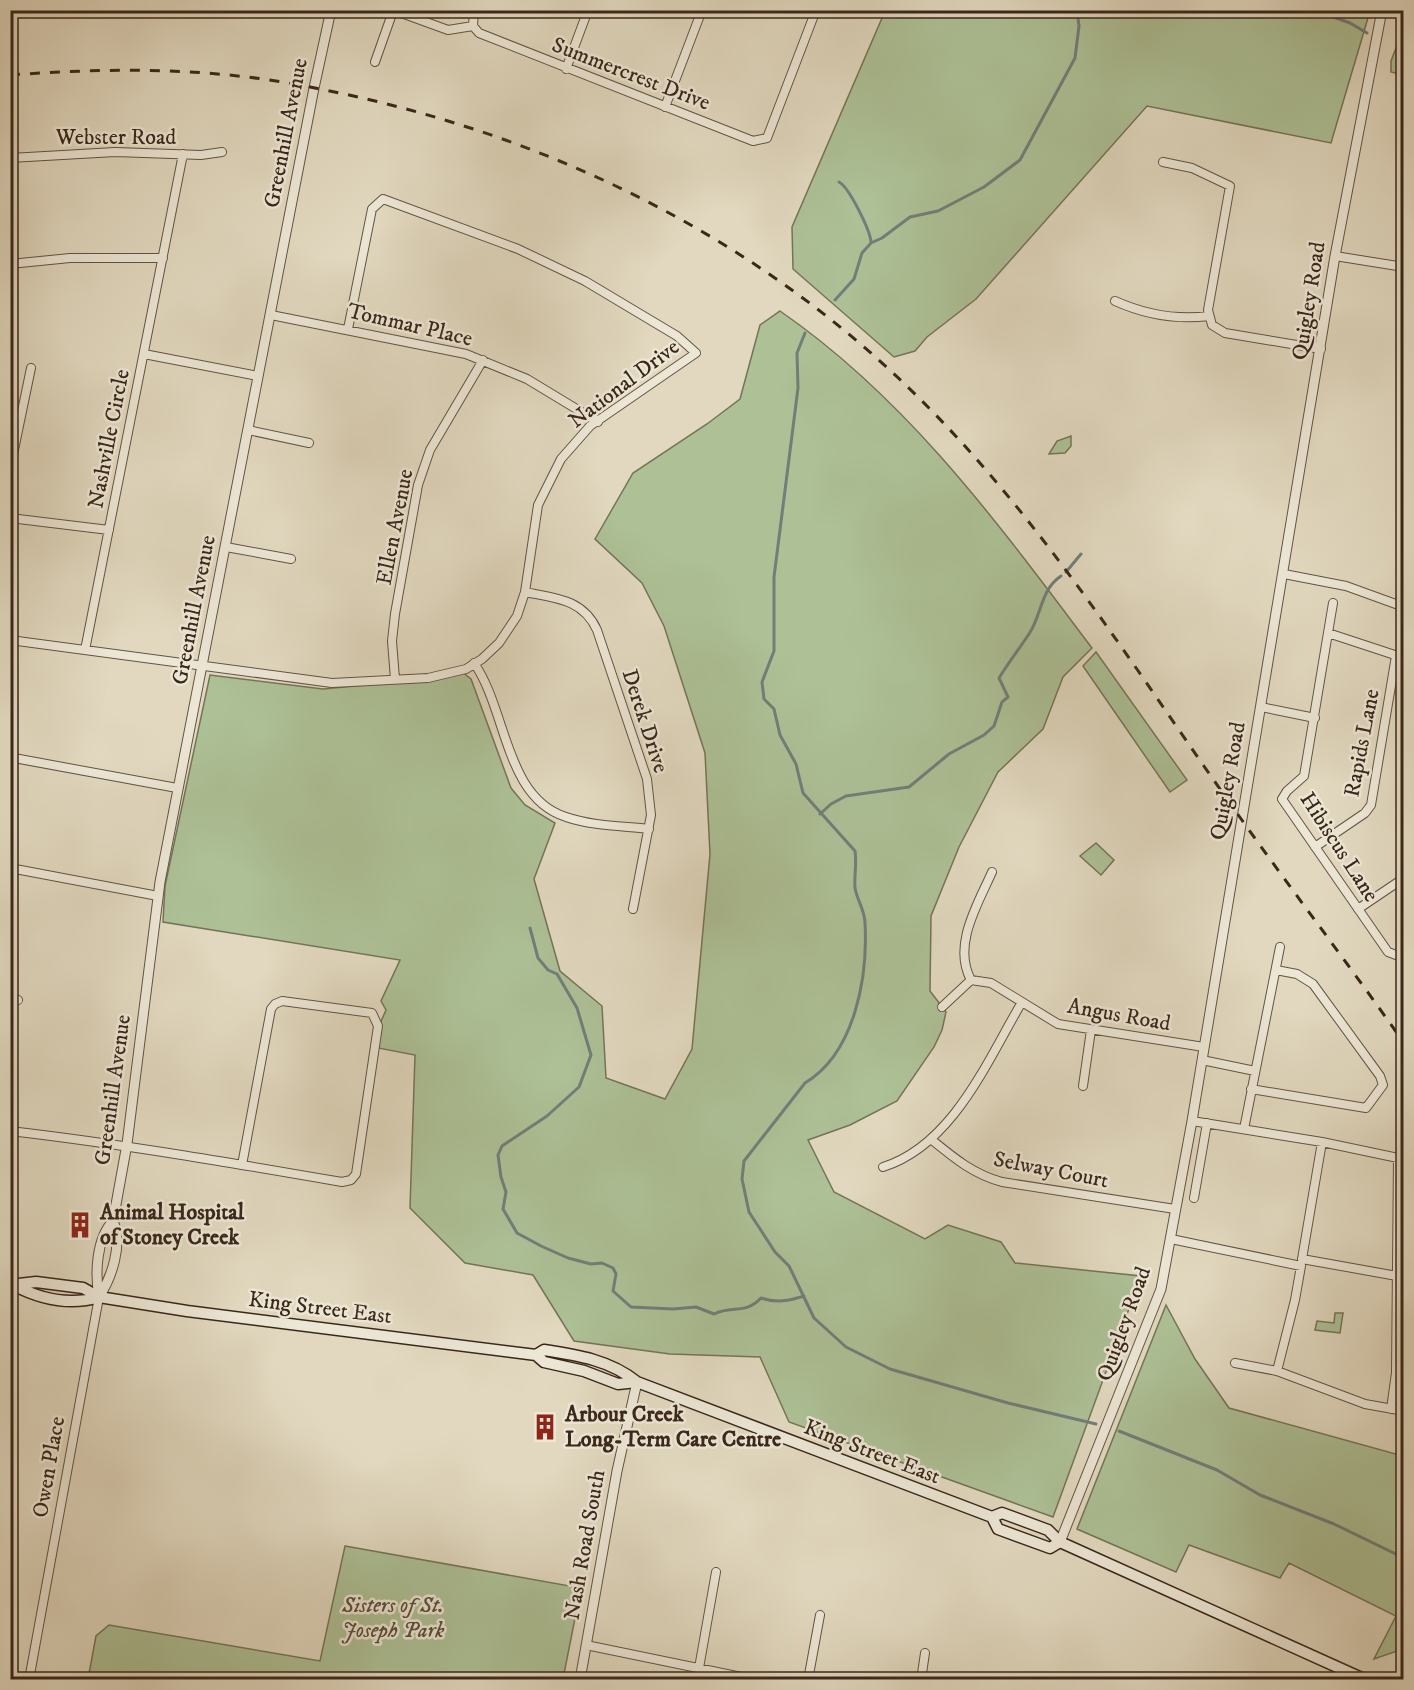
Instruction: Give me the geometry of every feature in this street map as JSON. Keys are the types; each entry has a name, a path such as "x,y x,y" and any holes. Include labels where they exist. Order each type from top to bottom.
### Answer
{"main road":[{"name":"King Street East","path":"12,1285 34,1296 81,1303 99,1297 536,1355 544,1350 584,1357 622,1370 637,1382 992,1517 1002,1514 1048,1530 1060,1542 1351,1676 1366,1680"},
{"name":"King Street East","path":"992,1517 998,1529 1050,1548 1060,1542"}],"street":[{"name":"Greenhill Avenue","path":"99,1297 96,1277 105,1230 113,1221 127,1144 158,896 177,788 204,664 258,376 331,10"},
{"path":"375,62 393,11 448,30 473,26 474,10"},
{"path":"567,69 588,10"},
{"path":"665,107 702,10"},
{"name":"Summercrest Drive","path":"473,26 479,33 567,69 753,141 761,142 767,138 816,10"},
{"name":"Quigley Road","path":"1060,1542 1161,1289 1192,1121 1335,256 1382,10"},
{"name":"Webster Road","path":"10,158 115,152 183,154 222,152"},
{"name":"Nashville Circle","path":"10,518 110,530 183,154"},
{"path":"1163,162 1192,168 1230,186 1209,316 1212,325 1222,332 1321,349"},
{"name":"National Drive","path":"10,640 204,664 326,683 448,675 466,669 487,655 509,630 525,592 534,525 547,481 567,452 598,422 696,353 677,336 566,272 518,249 383,199 372,209 348,329"},
{"path":"1335,256 1404,267"},
{"path":"10,264 70,258 163,258"},
{"path":"1115,301 1142,311 1192,319 1209,316"},
{"name":"Tommar Place","path":"271,315 456,351 527,379 598,422"},
{"path":"144,354 258,376"},
{"name":"Ellen Avenue","path":"395,679 392,641 395,614 418,485 430,450 483,360"},
{"path":"10,469 31,368"},
{"path":"248,430 309,443"},
{"path":"85,650 110,530"},
{"path":"226,547 291,559"},
{"path":"1284,574 1346,586 1404,607"},
{"name":"Derek Drive","path":"525,592 567,600 579,606 593,621 647,779 651,815 633,909"},
{"name":"Hibiscus Lane","path":"1333,603 1304,777 1287,791 1282,800 1388,952 1404,958"},
{"path":"1328,633 1400,657"},
{"name":"Rapids Lane","path":"1315,847 1365,813 1371,806 1400,657"},
{"path":"474,663 492,695 520,776 532,796 544,806 565,817 649,829"},
{"path":"1261,707 1315,718"},
{"path":"14,758 177,788"},
{"path":"10,868 158,896"},
{"path":"942,1007 971,980 964,968 968,926 992,872"},
{"path":"1358,909 1404,878"},
{"path":"1244,1129 1280,947"},
{"path":"1251,1089 1366,1108 1383,1085 1380,1076 1313,984 1297,974 1276,970"},
{"name":"Angus Road","path":"971,980 991,983 1058,1024 1204,1047"},
{"path":"10,1131 127,1144 242,1165 342,1182 351,1180 356,1174 378,1026 372,1013 282,1001 275,1004 271,1009 242,1165"},
{"path":"883,1167 901,1162 932,1140 961,1107 1022,1002"},
{"path":"1083,1086 1091,1030"},
{"path":"1202,1060 1255,1071"},
{"path":"1192,1121 1322,1142 1398,1158 1396,1372 1391,1409"},
{"path":"1194,1198 1207,1123"},
{"name":"Selway Court","path":"932,1140 964,1166 983,1176 1016,1186 1175,1209"},
{"path":"1322,1142 1302,1259 1398,1276"},
{"name":"Greenhill Avenue","path":"99,1297 110,1280 118,1233 113,1221"},
{"path":"1171,1239 1301,1266 1277,1371"},
{"name":"Owen Place","path":"29,1680 99,1297"},
{"path":"1235,1364 1277,1371 1365,1404 1404,1411"},
{"name":"Nash Road South","path":"580,1680 617,1471 637,1382"},
{"path":"699,1668 716,1572"},
{"path":"808,1680 820,1615"},
{"path":"586,1645 756,1680"},
{"path":"921,1680 925,1653"}],"green space":[{"path":"885,10 1370,11 1331,143 1147,106 976,299 927,337 915,351 894,357 793,269 792,227"},
{"path":"1403,30 1404,75 1391,72 1391,61"},
{"path":"780,311 827,346 911,424 986,511 1092,648 1063,677 1043,729 998,772 959,847 931,916 930,991 946,1012 942,1030 934,1047 897,1101 850,1125 808,1140 834,1192 925,1239 948,1225 1001,1242 1015,1263 1141,1276 1053,1517 789,1422 760,1357 670,1354 574,1341 533,1275 465,1263 410,1208 415,1055 378,1048 379,1026 386,1010 381,1001 400,960 163,922 165,886 210,675 323,689 439,678 461,671 471,679 511,788 525,805 555,823 534,879 560,971 602,1006 606,1078 665,1099 692,1049 710,854 705,753 664,626 642,583 595,539 633,473 740,399 760,325"},
{"path":"1071,436 1071,446 1065,453 1049,454 1057,441"},
{"path":"1096,652 1187,780 1170,792 1083,666"},
{"path":"1096,843 1114,860 1101,875 1080,856"},
{"path":"1166,1305 1195,1359 1229,1408 1403,1456 1403,1649 1374,1659 1396,1616 1289,1563 1280,1578 1189,1545 1176,1572 1077,1529"},
{"path":"1335,1313 1343,1313 1340,1333 1315,1330 1317,1321 1334,1323"},
{"name":"Sisters of St. Joseph Park","path":"345,1546 581,1588 563,1679 88,1679 96,1636 109,1625 320,1661"}],"waterway":[{"path":"835,300 854,279 862,253 871,243 882,238 910,217 938,211 984,187 1020,160 1075,58 1079,26 1077,10"},
{"path":"1314,10 1350,23 1367,33"},
{"path":"1398,40 1404,40"},
{"path":"839,182 858,209 871,242"},
{"path":"805,333 797,353 798,388 774,577 774,651 762,682 764,699 774,709 780,735 796,764 803,793 855,851 855,888 865,923 864,967 855,1012 836,1053 822,1070 805,1083 744,1161 742,1179 749,1212 775,1252 789,1266 814,1318 846,1347 890,1369 1008,1403 1096,1424"},
{"path":"1066,572 1081,554"},
{"path":"820,814 831,804 846,796 909,787 949,754 984,735 994,726 1002,702 1008,697 999,678 1033,627 1049,588 1061,576"},
{"path":"530,928 538,958 548,970 557,974 577,1008 591,1055 579,1087 547,1116 502,1146 498,1155 506,1192 503,1209 517,1233 568,1258 591,1264 602,1263 613,1268 616,1274 613,1291 631,1307 673,1309 696,1307 714,1314 750,1306 761,1298 783,1301 804,1296"},
{"path":"1119,1431 1217,1470 1260,1495 1334,1524 1404,1558"}],"railway":[{"path":"10,75 119,70 191,72 263,79 386,104 471,128 554,159 634,195 711,237 785,285 855,339 920,399 1008,496 1088,600 1239,816 1404,1043"}],"place":[{"name":"Animal Hospital of Stoney Creek","path":"80,1225"},
{"name":"Arbour Creek Long-Term Care Centre","path":"545,1427"}]}
